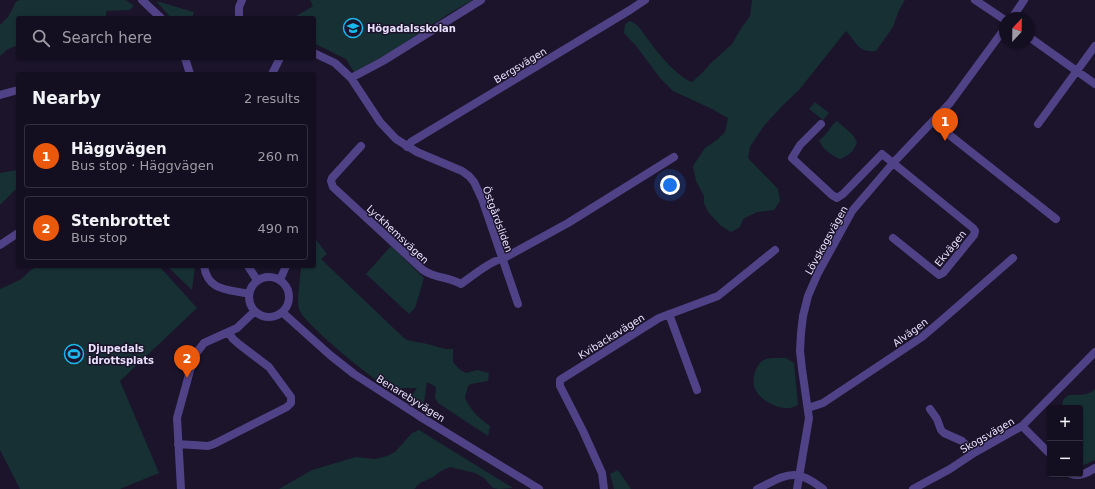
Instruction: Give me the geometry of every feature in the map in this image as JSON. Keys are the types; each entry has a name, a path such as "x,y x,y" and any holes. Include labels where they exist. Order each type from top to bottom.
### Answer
{"street":[{"path":"142,0 158,16"},
{"path":"239,16 239,7 242,0"},
{"path":"351,78 382,61 480,0"},
{"name":"Bergsvägen","path":"407,147 411,142 630,10 644,0"},
{"path":"975,0 999,16"},
{"path":"1016,12 1024,0"},
{"name":"Lövskogsvägen","path":"798,489 809,418 800,351 803,316 808,296 826,256 852,211 894,162 950,103 999,36"},
{"path":"1035,41 1095,84"},
{"path":"1038,124 1095,46"},
{"name":"Östgårdsliden","path":"316,54 335,63 351,78 380,122 396,139 407,147 452,166 469,176 478,190 518,304"},
{"path":"186,60 189,72"},
{"path":"273,72 279,60"},
{"path":"0,95 16,91"},
{"path":"933,122 1056,219"},
{"path":"821,124 800,145 793,154 792,158 837,198 843,194 882,154 894,162"},
{"name":"Lyckhemsvägen","path":"361,146 332,178 331,182 339,192 422,270 428,274 461,284 478,271 502,258"},
{"path":"502,258 568,223 674,157"},
{"name":"Ekvägen","path":"893,238 939,275 943,273 975,233 973,228 894,162"},
{"path":"0,246 16,234"},
{"name":"Kvibackavägen","path":"604,489 602,473 559,382 564,377 659,318 718,296 776,250"},
{"name":"Alvägen","path":"808,408 823,404 922,337 1013,258"},
{"path":"204,268 205,273 210,281 215,285 222,289 249,294"},
{"path":"249,268 257,280"},
{"path":"280,280 285,268"},
{"path":"269,277 280,280 286,286 288,302 282,312 276,315 268,316 261,315 255,311 250,302 249,294 252,286 257,280 269,277"},
{"path":"181,489 177,418 194,356 204,343 229,333 241,325 255,311"},
{"name":"Benarebyvägen","path":"282,312 324,350 354,374 419,416 539,489"},
{"path":"669,314 698,390"},
{"path":"178,444 208,446 214,444 287,407 291,403 291,397 269,367 236,342 229,333"},
{"name":"Skogsvägen","path":"913,489 1022,426 1095,352"},
{"path":"930,409 944,433 962,441 974,453"},
{"path":"1022,426 1047,451"},
{"path":"1083,474 1095,468"},
{"path":"757,489 792,474 808,479 823,489"}],"green space":[{"path":"20,0 126,0 134,6 129,10 106,11 106,16 16,16 16,46 8,49 0,56 0,25 8,17 16,2"},
{"name":"Högadalsskolan","path":"310,0 473,0 450,13 391,52 354,72 346,59 316,44 316,16 296,16 313,6"},
{"path":"752,0 905,0 899,10 893,27 876,51 861,49 846,31 799,90 763,127 750,147 748,158 778,189 780,201 774,210 757,212 743,219 740,227 731,232 721,226 708,212 704,203 704,196 696,181 693,166 705,148 725,132 728,118 673,91 660,78 637,47 624,33 625,24 630,21 636,24 667,63 680,75 692,82 732,44 750,16"},
{"path":"156,1 194,12 193,16 169,16"},
{"path":"815,102 829,113 823,120 809,109"},
{"path":"837,121 853,135 857,142 851,153 840,159 828,152 819,140"},
{"path":"16,170 16,189 0,205 0,173"},
{"path":"316,240 327,254 321,259 405,339 453,349 453,362 459,369 466,373 477,370 489,373 488,381 471,384 468,386 465,398 476,414 490,426 488,436 438,403 435,398 436,387 427,382 423,409 409,400 417,388 402,388 398,395 360,368 314,328 304,317 299,309 298,295 301,268 316,268"},
{"path":"391,246 424,278 415,308 409,314 366,274"},
{"name":"Djupedals idrottsplats","path":"34,268 161,268 197,308 120,381 159,473 120,489 20,489 0,450 0,289 20,280"},
{"path":"169,268 195,268 192,290"},
{"path":"768,358 786,358 794,363 798,405 789,408 779,407 769,403 757,393 754,385 755,372 762,361"},
{"path":"1095,389 1095,460 1084,465 1083,405 1062,405 1065,397 1069,395 1090,393"},
{"path":"419,430 513,488 493,488 484,478 475,473 450,467 420,483 414,489 279,489 312,470 356,457 375,459 387,456 395,452 412,433"},
{"path":"618,470 631,489 614,489 610,474"}],"place":[{"name":"Högadalsskolan","path":"353,28"},
{"name":"Häggvägen","path":"945,141"},
{"name":"Djupedals idrottsplats","path":"74,354"},
{"name":"Stenbrottet","path":"187,378"}]}
